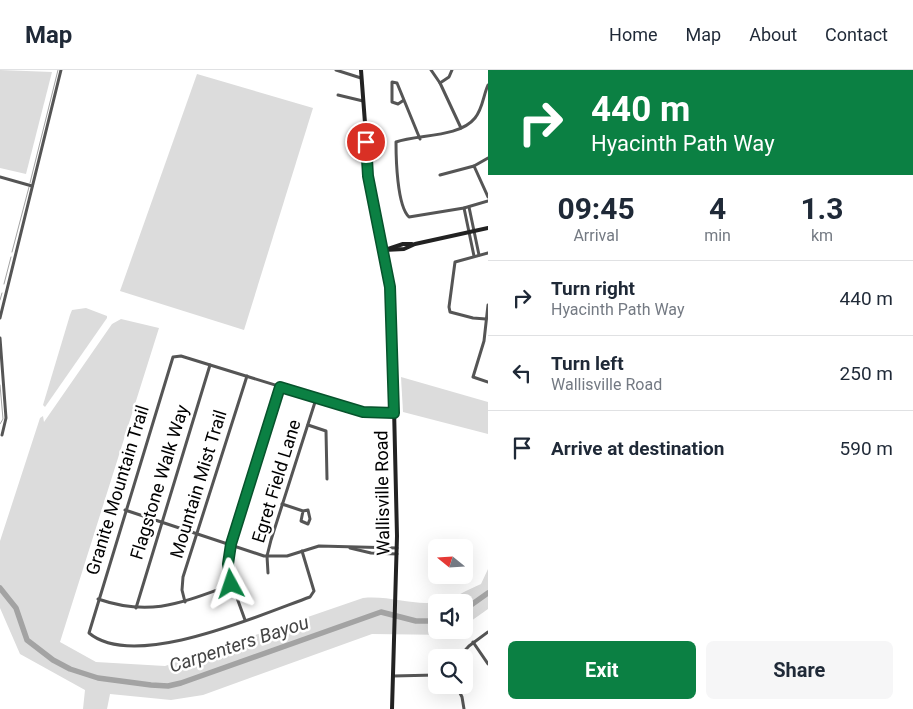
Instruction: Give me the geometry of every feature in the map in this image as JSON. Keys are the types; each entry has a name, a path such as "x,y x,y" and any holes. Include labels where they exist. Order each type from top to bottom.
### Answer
{"main road":[{"name":"Wallisville Road","path":"361,70 368,176 384,250 392,322 397,551 392,709"},
{"path":"384,250 403,244 415,244 488,228"}],"street":[{"path":"0,318 61,70"},
{"path":"336,70 361,78"},
{"path":"431,70 440,83 461,128"},
{"path":"440,83 449,77 452,70"},
{"path":"404,100 398,104 392,102 392,82 397,83 404,100 420,139"},
{"path":"488,85 482,104 474,119 461,128 420,139 396,142 400,195 406,214 409,217 470,207 488,202"},
{"path":"338,95 363,101"},
{"path":"440,175 474,166 488,158"},
{"path":"474,166 488,197"},
{"path":"0,177 32,186"},
{"path":"470,207 479,255"},
{"path":"464,208 474,256"},
{"path":"486,319 450,312 449,307 456,262 488,253"},
{"path":"488,305 486,342 473,377 488,382"},
{"path":"0,338 6,418 2,435"},
{"name":"Granite Mountain Trail","path":"210,365 175,356 171,361 89,633 97,639 110,643 155,646 179,642 245,620"},
{"path":"210,365 363,412 394,413"},
{"name":"Flagstone Walk Way","path":"136,608 210,365"},
{"name":"Mountain Mist Trail","path":"185,602 182,580 246,376"},
{"path":"280,387 231,544 228,564 231,584 245,620 314,594 302,551"},
{"name":"Egret Field Lane","path":"268,573 267,556 316,398"},
{"path":"308,425 326,431 326,479"},
{"path":"282,504 310,512 308,524 301,521 302,511"},
{"path":"125,510 267,556 284,556 320,546 347,547 369,552 397,551"},
{"path":"98,599 136,608 159,608 185,602 231,584"},
{"path":"466,649 488,632"},
{"path":"473,642 488,664"},
{"path":"393,676 428,675"},
{"path":"460,694 464,709"}],"shaded area":[{"path":"0,70 52,72 26,174 0,168"},
{"path":"197,74 313,108 244,330 120,291"},
{"path":"86,308 107,316 107,318 45,407 43,405 72,310"},
{"path":"121,319 159,328 60,642 96,662 165,666 363,598 373,597 428,603 428,635 372,634 203,695 171,700 110,694 107,709 83,709 85,690 20,654 0,608 0,541 40,418 43,416 44,422 112,324"},
{"path":"401,377 488,402 488,434 403,412"},
{"path":"488,569 488,609 473,620 473,594 460,594 481,584"}],"waterway":[{"path":"30,183 58,70"},
{"path":"12,252 29,187"},
{"path":"4,284 11,257"},
{"path":"0,300 2,293"},
{"path":"0,385 3,419 0,424"},
{"name":"Carpenters Bayou","path":"0,588 16,608 27,640 53,660 70,669 98,678 151,685 168,686 181,683 381,612 416,621 428,621"},
{"name":"Carpenters Bayou","path":"473,604 488,593"}],"route":[{"path":"231,584 228,573 231,544 280,387 363,412 374,414 394,413 390,287 387,261 368,176 366,142"}]}
